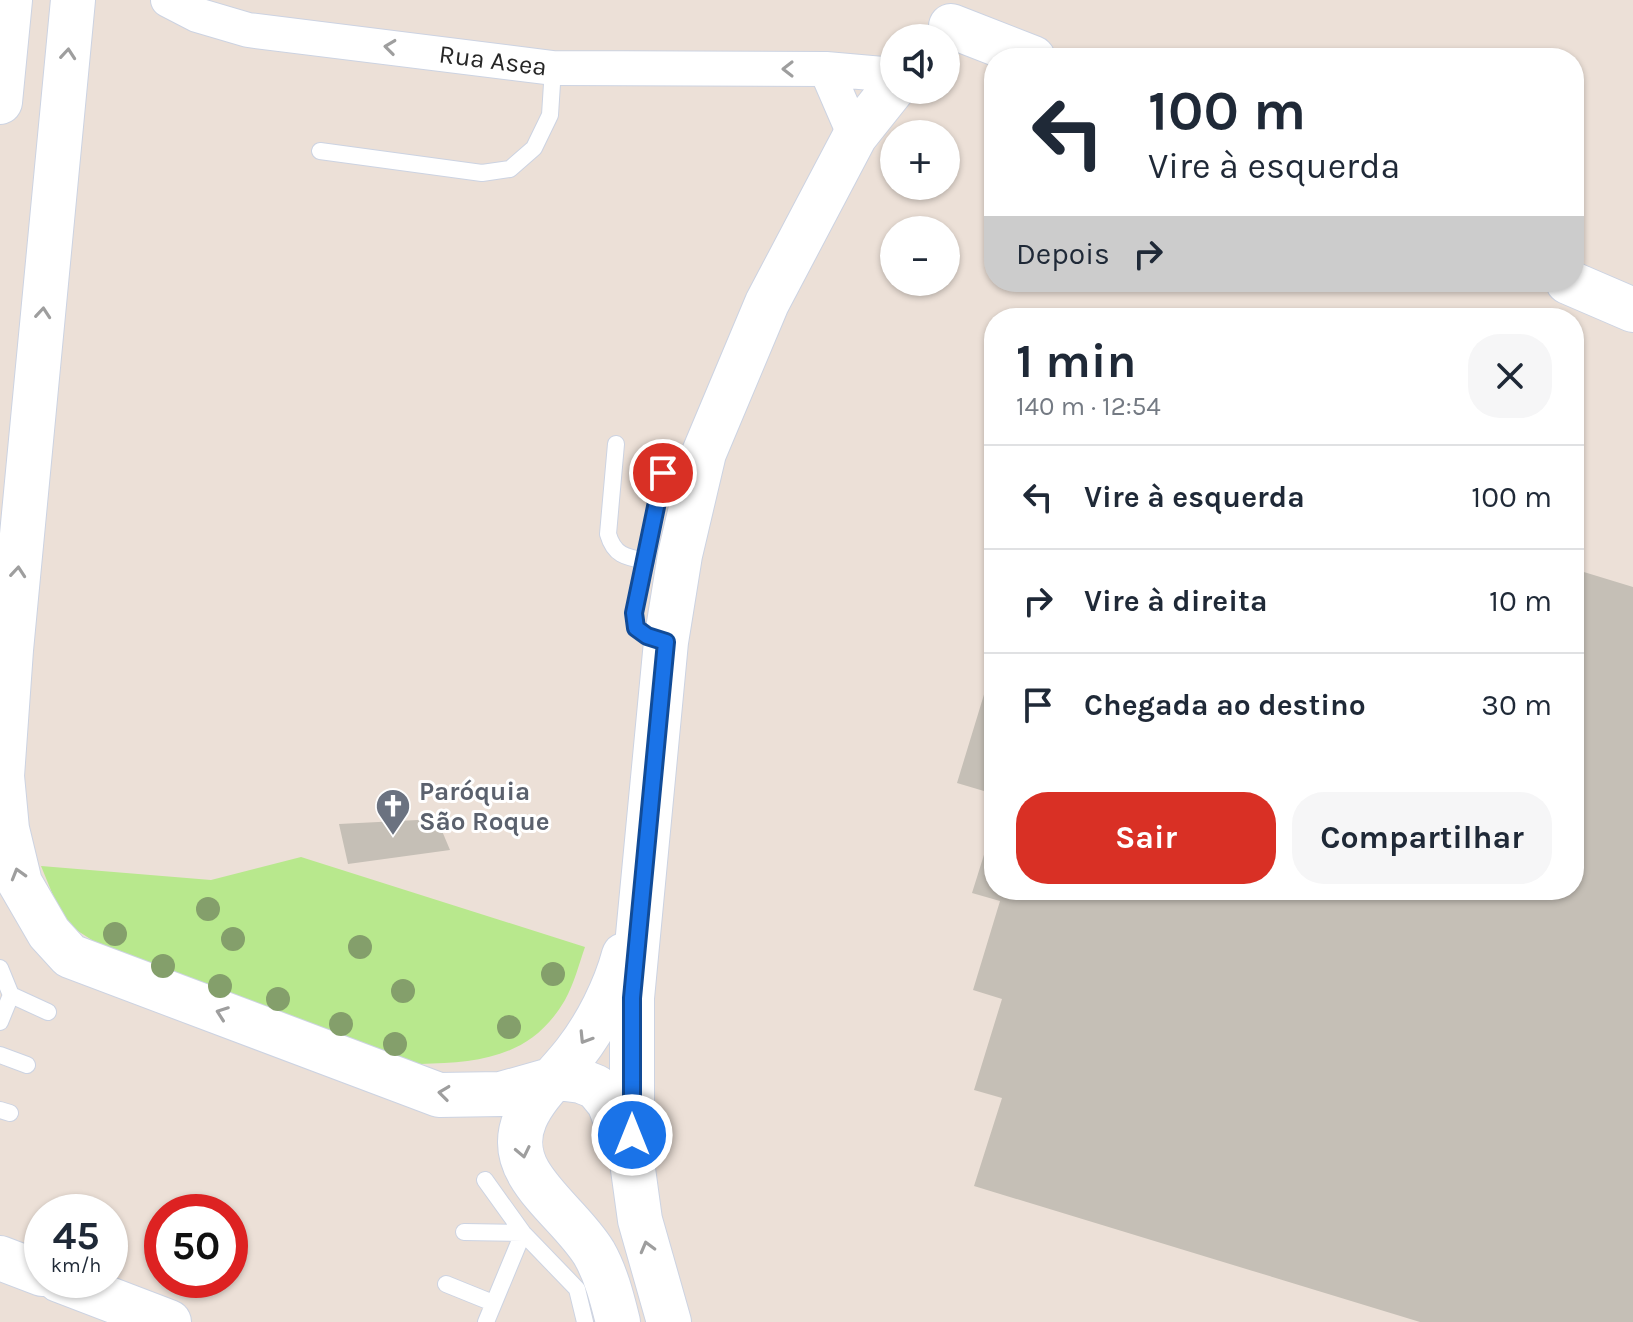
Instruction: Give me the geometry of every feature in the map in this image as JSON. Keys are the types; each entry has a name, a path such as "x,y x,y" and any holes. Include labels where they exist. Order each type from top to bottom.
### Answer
{"main road":[{"path":"0,102 10,0"},
{"path":"73,0 11,650 2,776 7,829 20,883 49,933 70,956 439,1095 501,1094 569,1078 596,1087 609,1103 632,1162"},
{"path":"952,21 1011,48"},
{"path":"669,1322 640,1220 632,1162 632,998 666,642 680,555 704,453 767,303 855,136 880,104"},
{"path":"1584,289 1633,310"},
{"path":"618,1322 608,1284 593,1252 529,1173 522,1156 520,1138 523,1119 533,1101 576,1052 599,1014 621,968 642,887"},
{"path":"0,1258 24,1267"},
{"path":"106,1298 169,1322"}],"street":[{"name":"Rua Asea","path":"168,0 197,15 248,30 553,68 826,69 880,74"},
{"path":"826,69 855,136"}],"lane":[{"path":"320,151 482,173 510,169 534,148 550,115 553,68"},
{"path":"616,444 608,534 612,548 618,554 646,561"},
{"path":"666,642 647,636 636,628 634,613 663,473 677,459 704,453"},
{"path":"0,738 11,650"},
{"path":"0,968 11,995 48,1012"},
{"path":"0,1022 11,995"},
{"path":"0,1055 27,1065"},
{"path":"485,1180 523,1233 577,1289 585,1322"},
{"path":"464,1232 523,1233"},
{"path":"486,1322 523,1233"},
{"path":"446,1284 493,1303"}],"green space":[{"path":"301,857 585,947 565,1000 537,1034 503,1053 463,1062 420,1064 115,955 64,922 41,866 211,880"}],"building":[{"path":"1584,572 1633,587 1633,1322 1420,1322 974,1186 1002,1098 974,1090 1002,999 973,990 1000,901 996,900 1584,900"},
{"path":"984,694 984,791 957,783"},
{"name":"Paróquia São Roque","path":"437,819 450,850 348,864 339,824"},
{"path":"984,855 984,896 972,893"}],"place":[{"name":"Paróquia São Roque","path":"393,837"}],"route":[{"path":"632,1135 632,998 666,642 647,636 636,628 634,613 663,473"}]}
